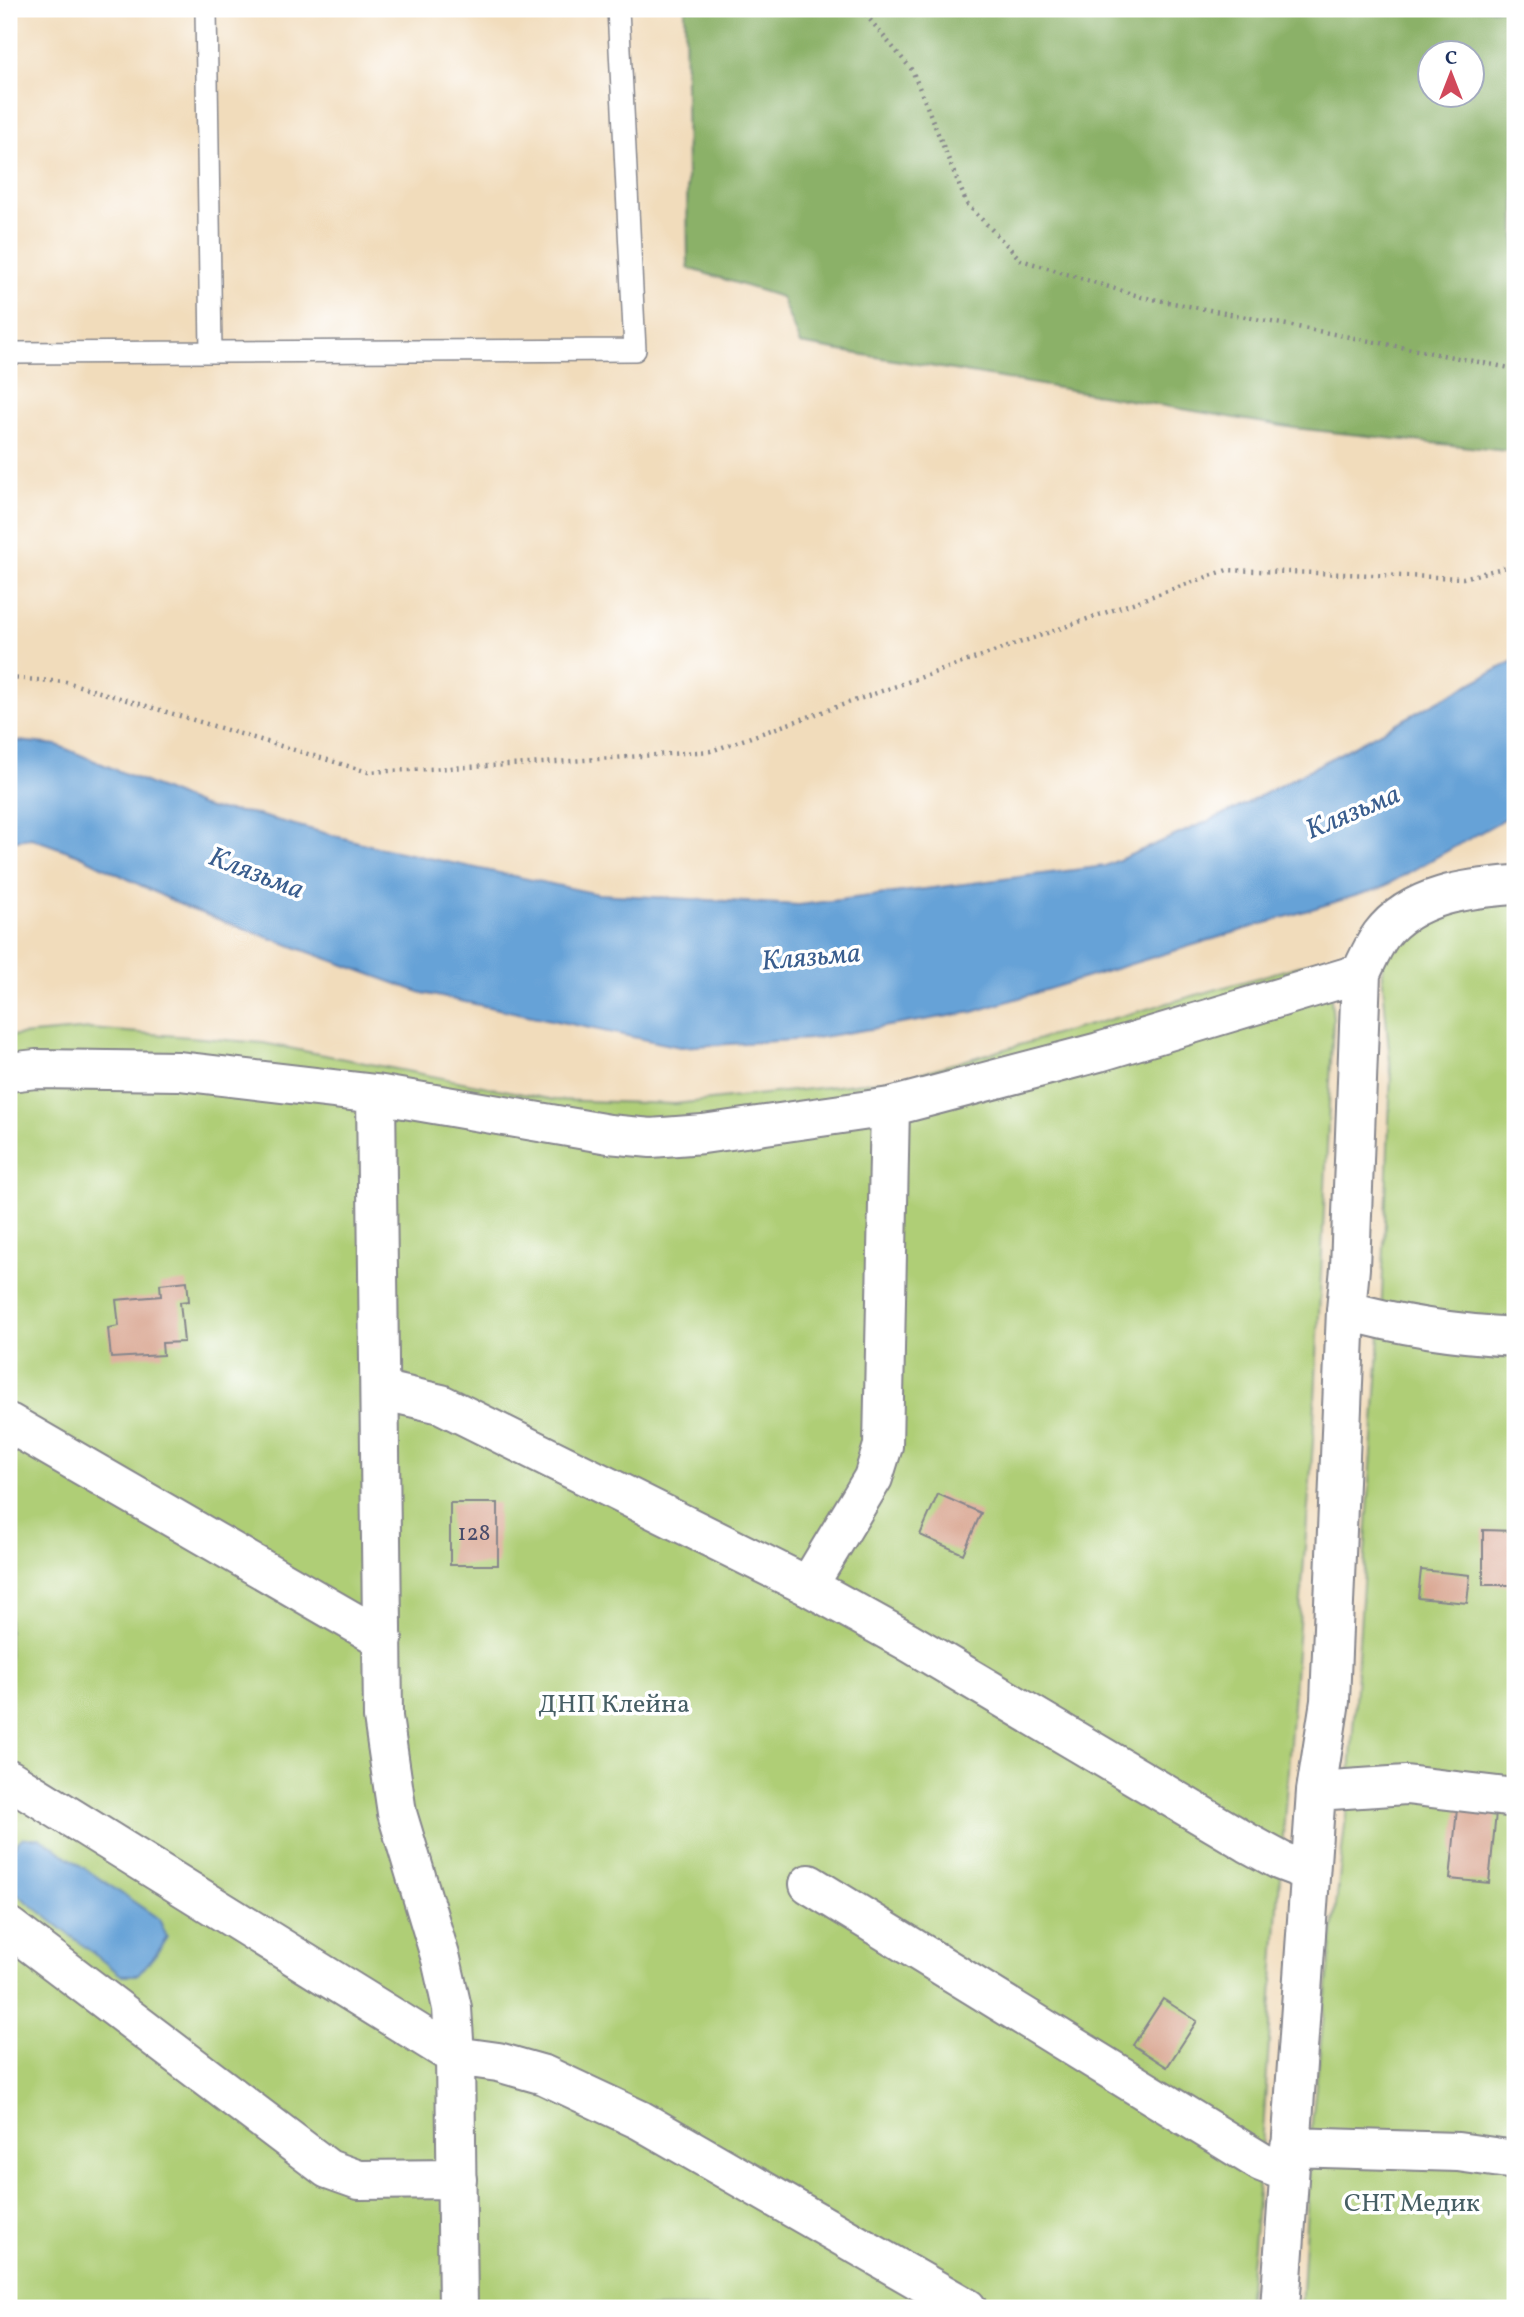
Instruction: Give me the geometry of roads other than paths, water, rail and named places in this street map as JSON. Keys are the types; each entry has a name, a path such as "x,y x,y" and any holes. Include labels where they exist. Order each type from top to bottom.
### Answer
{"street":[{"path":"1280,2308 1315,1791 1330,1701 1361,973 1382,934 1415,905 1453,892 1515,886"},
{"path":"9,1072 36,1069 178,1071 376,1094 609,1134 651,1138 703,1134 890,1107 1099,1052 1361,973"},
{"path":"376,1094 383,1717 397,1813 442,1959 452,2008 456,2056 458,2308"},
{"path":"808,1586 873,1478 884,1446 890,1107"},
{"path":"1346,1310 1381,1320 1478,1335 1515,1337"},
{"path":"380,1390 441,1404 808,1586 907,1641 1248,1843 1281,1861 1310,1872"},
{"path":"9,1423 383,1639"},
{"path":"9,1779 456,2056 498,2062 544,2075 640,2120 967,2308"},
{"path":"1315,1791 1406,1785 1515,1798"},
{"path":"809,1884 1261,2162 1458,2152 1515,2161"},
{"path":"9,1927 328,2169 359,2180 457,2179"}],"lane":[{"path":"206,9 211,352"},
{"path":"9,352 635,351 618,9"}],"water":[{"name":"Клязьма","path":"1515,660 1515,813 1381,888 973,1012 810,1039 680,1047 422,993 187,908 79,855 31,838 9,841 9,740 57,745 209,809 250,813 377,847 598,894 799,905 1105,866 1234,810"},
{"path":"22,1838 40,1838 159,1919 167,1937 138,1975 121,1975 16,1893 8,1864 12,1851"}],"park label":[{"name":"ДНП Клейна","path":"614,1705"},
{"name":"СНТ Медик","path":"1412,2204"}]}
